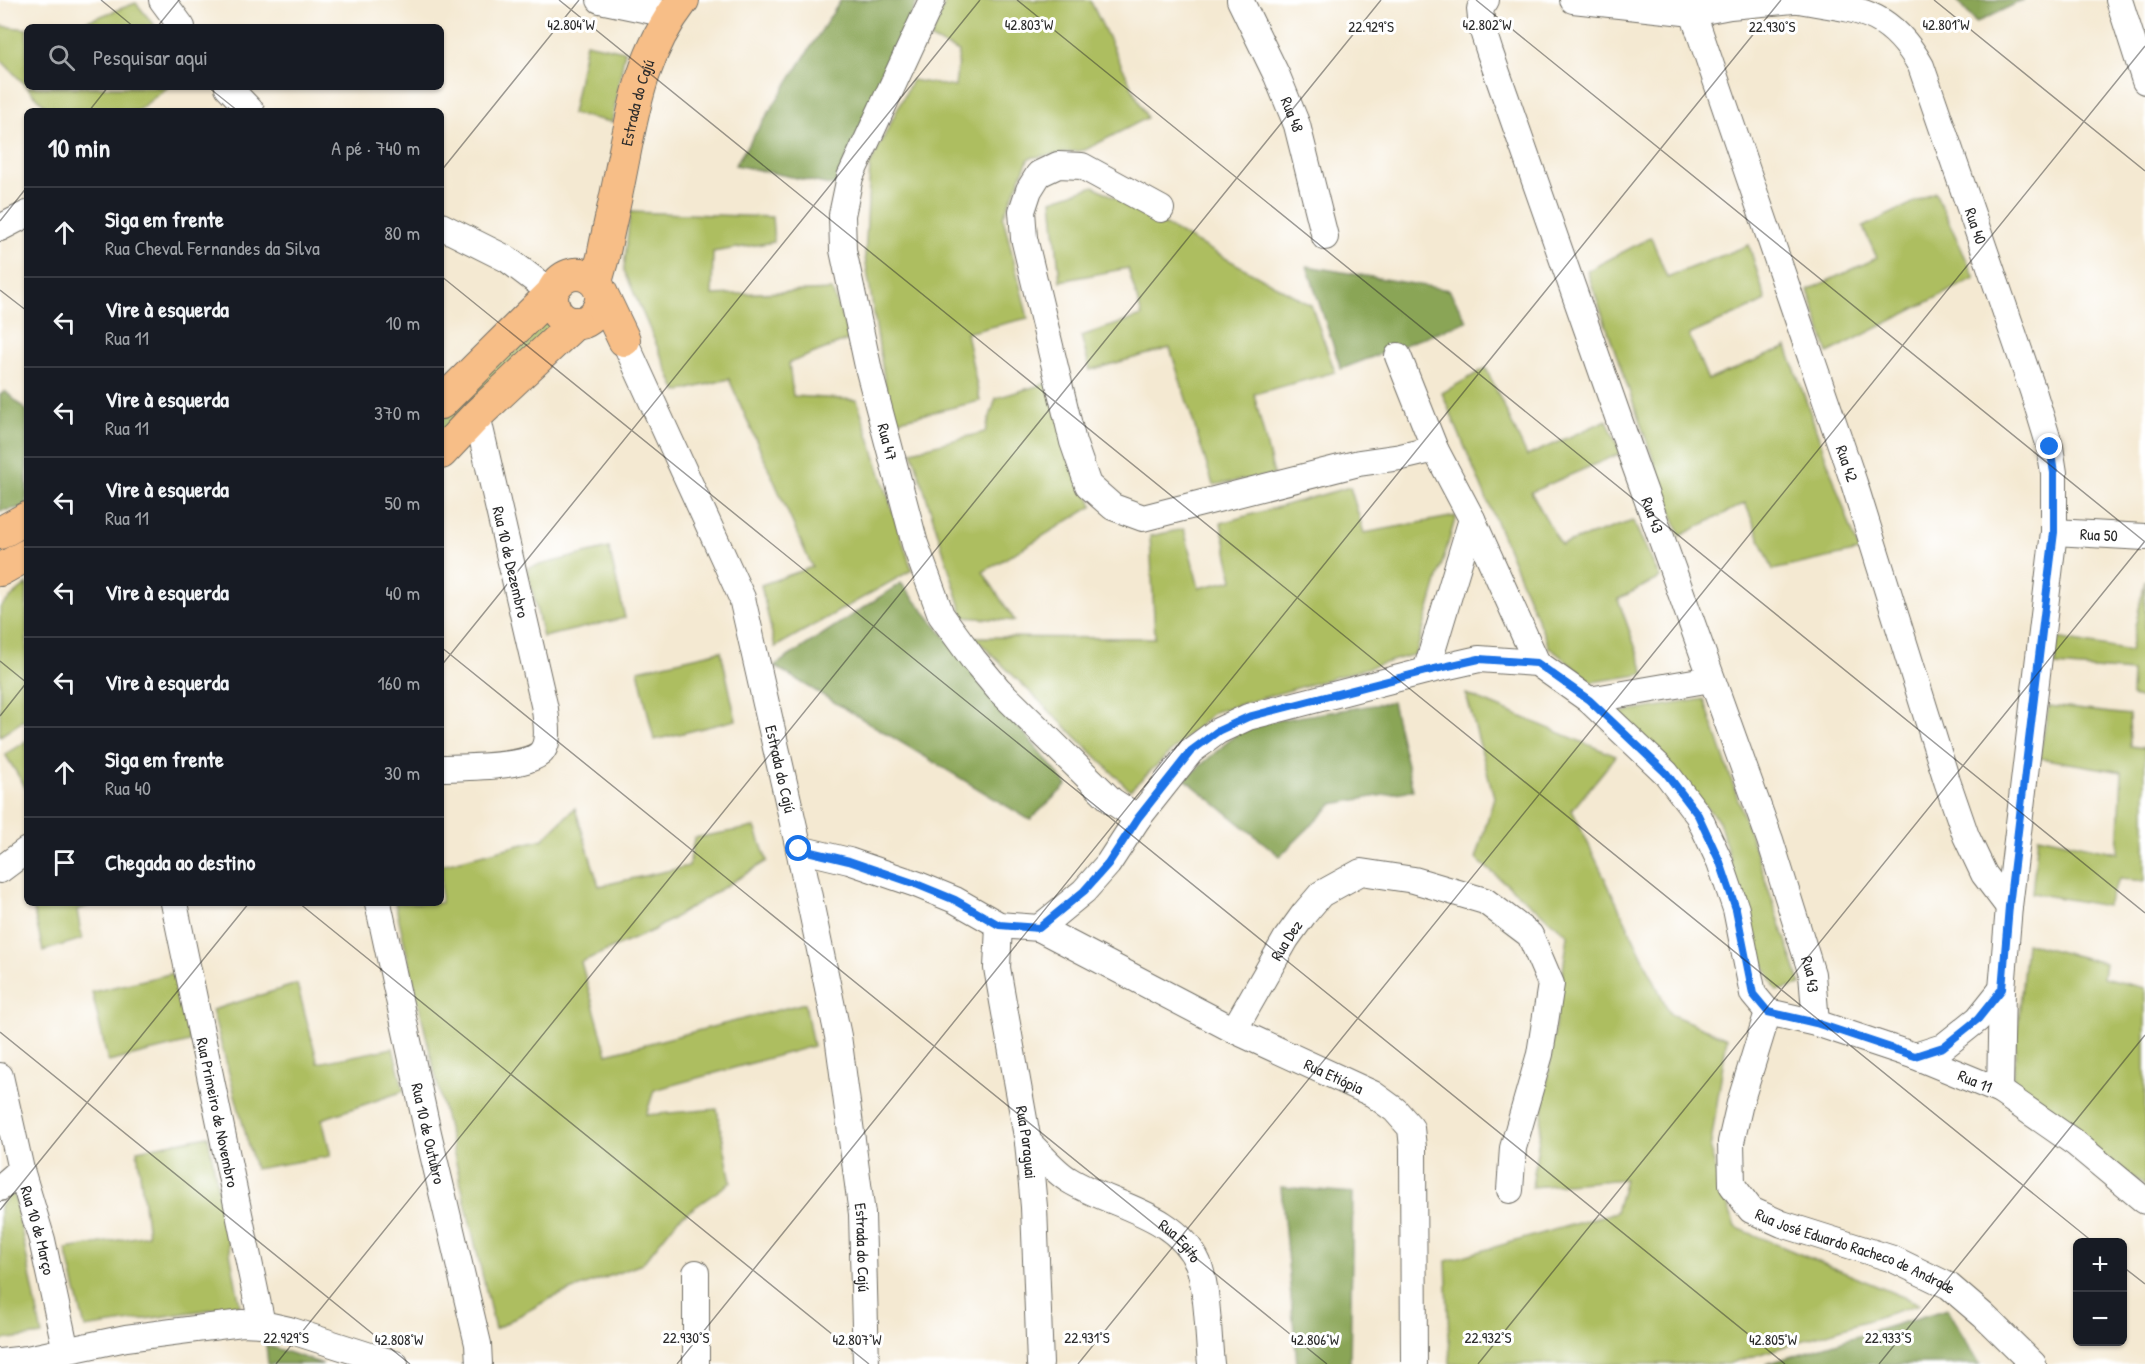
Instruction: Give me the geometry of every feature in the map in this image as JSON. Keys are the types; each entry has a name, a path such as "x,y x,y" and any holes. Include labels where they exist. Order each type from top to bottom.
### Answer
{"main road":[{"name":"Estrada do Cajú","path":"624,340 580,297 603,257 638,88 650,56 677,7"},
{"path":"444,401 580,297"},
{"path":"444,450 580,297"},
{"path":"0,533 24,520"},
{"path":"0,570 24,557"}],"street":[{"path":"162,0 180,24"},
{"path":"600,0 677,7"},
{"name":"Rua 47","path":"932,0 850,177 842,216 843,250 869,371 915,544 941,615 973,659 999,689 1112,801 1138,818"},
{"name":"Rua 48","path":"1240,0 1277,76 1297,125 1325,237"},
{"path":"1573,0 1693,13 1730,6 1793,0"},
{"name":"Rua 40","path":"1798,0 1848,8 1874,16 1894,30 1910,47 1921,66 2033,391 2050,447 2054,473 2054,532 2009,906 2002,989 2000,1090"},
{"path":"2119,0 2145,81"},
{"name":"Rua 43","path":"1483,4 1482,28 1490,53 1770,840 1812,974 1816,1023"},
{"name":"Rua 42","path":"1693,13 1854,483 1966,836 1984,874 2009,906"},
{"path":"231,90 249,108"},
{"path":"1161,210 1082,166 1058,165 1039,174 1029,190 1022,211 1024,238 1073,442 1088,485 1113,507 1143,518 1359,463 1435,449"},
{"path":"0,228 24,216"},
{"path":"444,228 580,297"},
{"name":"Estrada do Cajú","path":"624,340 742,598 799,849 838,1036 862,1214 866,1364"},
{"path":"1398,356 1435,449 1472,519 1537,663 1589,700 1666,773 1698,815 1720,862 1736,909 1753,994 1768,1012"},
{"name":"Rua 10 de Dezembro","path":"444,768 498,765 530,760 538,757 546,742 545,709 477,415"},
{"path":"1426,671 1472,519"},
{"name":"Rua 50","path":"2054,532 2145,537"},
{"path":"799,849 849,861 916,884 955,900 999,925 1039,928 1084,891 1108,864 1138,818 1191,751 1218,731 1248,717 1479,659 1537,663"},
{"path":"1589,700 1712,679"},
{"path":"0,870 24,852"},
{"name":"Rua Dez","path":"1234,1030 1286,939 1304,914 1321,894 1361,872 1414,880 1485,901 1530,935 1551,984 1540,1054 1513,1148 1510,1190"},
{"name":"Rua Primeiro de Novembro","path":"175,906 262,1324"},
{"name":"Rua 10 de Outubro","path":"379,906 428,1133 478,1344 479,1364"},
{"name":"Rua Paraguai","path":"999,925 997,968 1028,1142 1034,1207 1040,1364"},
{"name":"Rua Etiópia","path":"1039,928 1234,1030 1373,1094 1395,1110 1411,1128 1414,1364"},
{"path":"1915,1056 1943,1047 1978,1019 2002,989"},
{"name":"Rua 11","path":"1768,1012 1816,1023 1915,1056 2000,1090 2075,1143 2145,1201"},
{"name":"Rua José Eduardo Racheco de Andrade","path":"1768,1012 1740,1103 1731,1142 1732,1185 1751,1210 1782,1224 1893,1259 1949,1286 1984,1316 2032,1364"},
{"name":"Rua 10 de Março","path":"0,1076 21,1170 42,1240 66,1351"},
{"name":"Rua Egito","path":"1028,1142 1068,1179 1162,1223 1186,1243 1198,1264 1204,1294 1211,1364"},
{"path":"0,1188 21,1170"},
{"path":"1034,1207 1068,1179"},
{"path":"696,1273 696,1364"},
{"path":"0,1362 27,1359 126,1338 204,1326 242,1323 262,1324 290,1330 395,1364"}],"green space":[{"path":"841,0 918,0 834,186 735,165"},
{"path":"946,0 1090,0 1147,118 1085,150 1029,158 1003,217 1028,318 966,333 980,401 891,422 865,257 870,165 912,80 955,87 959,52 931,39"},
{"path":"1957,0 2023,0 1976,23"},
{"path":"136,3 154,24 79,24"},
{"path":"0,26 24,29 24,84 0,59"},
{"path":"586,43 625,51 612,122 572,114"},
{"path":"30,90 164,90 141,108 47,108"},
{"path":"1094,186 1311,305 1335,372 1254,394 1274,475 1213,485 1170,348 1090,370 1081,336 1142,316 1128,268 1060,281 1052,200"},
{"path":"1935,192 1975,278 1828,353 1808,290 1877,258 1863,227"},
{"path":"630,212 772,217 774,242 713,252 712,295 832,290 850,339 789,363 793,396 857,400 912,570 775,647 761,585 812,567 729,379 677,392 624,270"},
{"path":"1651,237 1667,277 1749,245 1766,301 1689,335 1708,380 1787,347 1859,551 1773,570 1745,503 1680,536 1587,271"},
{"path":"1307,266 1449,290 1467,321 1341,369"},
{"path":"540,312 554,330 444,446 444,418"},
{"path":"1486,368 1527,456 1607,420 1621,453 1531,492 1561,545 1633,521 1660,578 1618,599 1645,674 1592,682 1549,647 1442,393"},
{"path":"1047,383 1093,506 983,572 1015,621 964,617 912,451 985,432 996,398"},
{"path":"5,391 24,408 24,507 0,511 0,395"},
{"path":"1350,487 1364,533 1456,516 1416,654 1214,712 1130,790 974,637 1155,638 1150,536 1184,529 1199,588 1233,580 1221,523"},
{"path":"609,548 625,618 543,637 527,568"},
{"path":"2145,581 2145,699 2131,696 2132,672 2055,666 2057,638 2130,651"},
{"path":"901,583 1067,785 1030,820 774,666"},
{"path":"24,587 24,720 0,736 0,607"},
{"path":"721,651 736,720 654,740 638,670"},
{"path":"1466,694 1616,756 1572,810 1670,1014 1727,1038 1710,1150 1735,1227 1920,1304 1728,1364 1450,1364 1446,1261 1616,1212 1625,1179 1532,1187 1568,935 1476,859 1494,797"},
{"path":"1704,699 1801,985 1777,991 1755,948 1719,821 1619,713"},
{"path":"1392,702 1413,790 1333,804 1280,856 1185,779 1247,725"},
{"path":"2049,706 2129,715 2130,746 2145,748 2145,881 2119,879 2106,906 2032,893 2038,836 2118,853 2122,772 2039,758"},
{"path":"24,743 24,785 5,754"},
{"path":"575,808 599,886 689,866 694,838 755,827 767,861 654,930 581,962 607,1054 805,1003 813,1046 654,1090 646,1115 717,1109 731,1182 678,1219 642,1264 553,1297 495,1329 396,906 444,906 444,864 543,839"},
{"path":"33,906 88,906 77,910 82,939 43,951"},
{"path":"2026,943 2105,963 2103,978 2145,988 2145,1186 2012,1090"},
{"path":"174,973 190,1042 108,1062 92,992"},
{"path":"297,984 318,1063 393,1048 404,1091 322,1119 331,1156 255,1169 212,1010"},
{"path":"208,1136 240,1305 85,1328 66,1249 148,1235 137,1150"},
{"path":"1281,1187 1353,1193 1350,1364 1297,1364"},
{"path":"14,1192 42,1335 0,1340 0,1205"},
{"path":"1947,1309 1980,1364 1766,1364"},
{"path":"266,1345 323,1364 268,1364"}],"route":[{"path":"799,849 849,861 916,884 955,900 999,925 1039,928 1084,891 1108,864 1138,818 1191,751 1218,731 1248,717 1479,659 1537,663 1589,700 1666,773 1698,815 1720,862 1736,909 1753,994 1768,1012 1816,1023 1915,1056 1943,1047 1978,1019 2002,989 2009,906 2054,532 2054,473 2050,447"}]}
